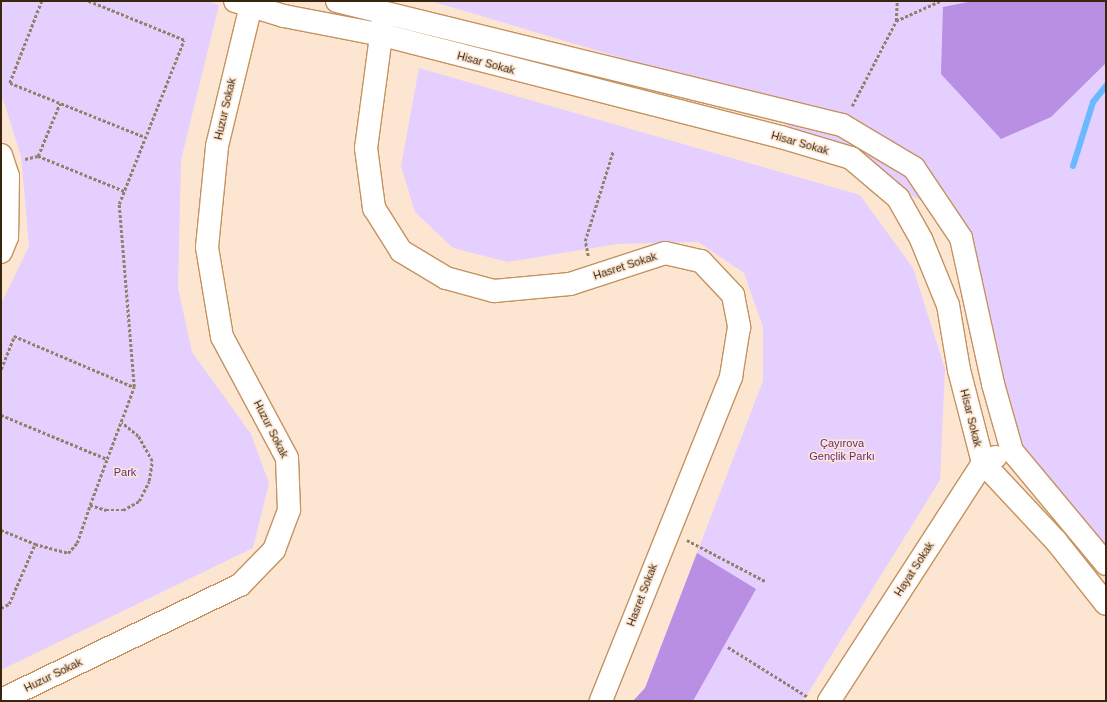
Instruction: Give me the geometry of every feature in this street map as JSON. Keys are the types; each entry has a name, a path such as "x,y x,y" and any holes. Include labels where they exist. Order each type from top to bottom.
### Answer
{"street":[{"path":"337,1 842,124 914,168 961,238 993,384 1012,451 1106,564"},
{"name":"Hisar Sokak","path":"246,3 383,35 781,137 852,158 898,198 920,239 948,305 959,370 983,463 1056,542 1106,604"},
{"name":"Huzur Sokak","path":"1,700 240,585 274,550 289,510 287,458 222,337 207,247 217,146 246,3"},
{"name":"Hasret Sokak","path":"383,12 383,35 371,93 366,148 374,208 401,251 446,278 494,290 570,284 665,253 700,261 733,295 739,327 731,377 601,701"},
{"path":"1,252 6,237 8,176 2,160"},
{"path":"983,463 1012,451"},
{"name":"Hayat Sokak","path":"829,701 983,463"}],"path":[{"path":"42,1 10,83 145,137"},
{"path":"1,530 35,544 68,553 77,543 107,459 122,424 134,387 119,204 184,40 88,1"},
{"path":"842,124 896,21 897,1"},
{"path":"896,21 940,1"},
{"path":"38,156 60,103"},
{"path":"585,242 613,151"},
{"path":"2,160 38,156 124,191"},
{"path":"1,369 14,336 134,387"},
{"path":"1,415 107,459"},
{"path":"90,505 123,510 139,501 149,481 152,461 147,448 122,424"},
{"path":"1,608 9,604 35,544"},
{"path":"707,548 765,582"},
{"path":"728,647 815,701"}],"green space":[{"name":"Park","path":"1,1 208,1 219,5 181,160 178,288 192,352 251,434 269,483 253,548 1,670 1,304 29,246 21,156 1,93"},
{"path":"431,1 1106,1 1106,568 1009,446 941,212 722,88"},
{"name":"Çayırova Gençlik Parkı","path":"419,68 860,195 913,268 945,369 940,480 803,701 633,701 645,688 763,381 763,327 744,273 698,242 617,244 508,262 453,248 415,212 401,166"}],"shaded area":[{"path":"973,1 1106,1 1106,63 1051,117 1001,139 941,74 943,7"},
{"path":"697,553 756,589 693,701 633,701 645,688"}],"waterway":[{"path":"1073,166 1093,102 1106,86"}]}
